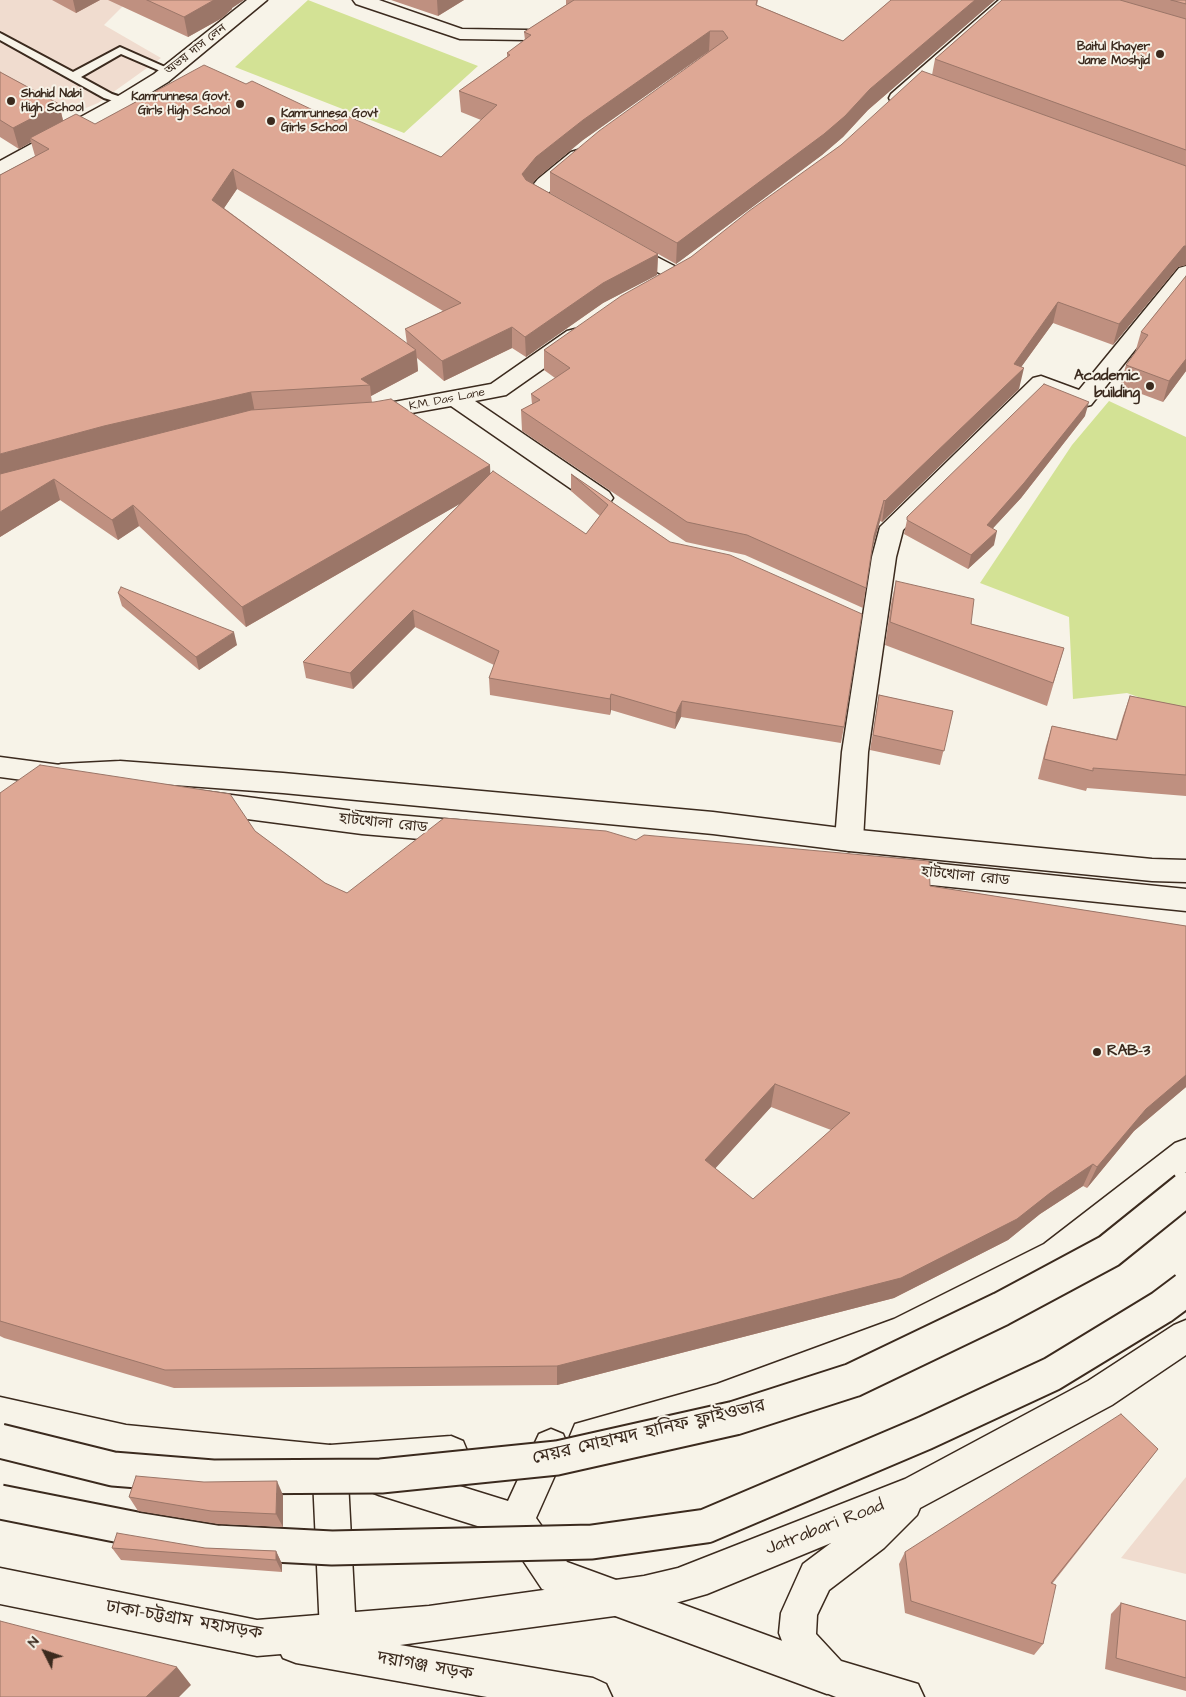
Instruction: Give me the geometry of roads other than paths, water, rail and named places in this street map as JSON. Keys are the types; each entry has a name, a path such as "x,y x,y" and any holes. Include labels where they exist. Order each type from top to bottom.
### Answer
{"main road":[{"name":"অভয় দাস লেন","path":"0,169 76,118 123,101 169,71 258,0"},
{"path":"362,0 460,34 527,35"},
{"path":"883,110 925,85 1010,0"},
{"path":"576,219 535,196 545,183 591,146"},
{"path":"610,238 676,275"},
{"path":"652,288 676,275 696,260"},
{"path":"849,840 865,622 892,527 1041,383 1083,400 1186,272"},
{"name":"K.M. Das Lane","path":"348,416 376,414 498,390 588,327"},
{"path":"455,398 620,511"},
{"name":"হাটখোলা রোড","path":"0,767 61,774 131,790 207,803 362,823 490,834"},
{"path":"61,774 120,771 283,783 674,820 849,840 1142,869 1186,871"},
{"name":"হাটখোলা রোড","path":"869,868 1186,900"},
{"path":"0,1414 126,1442 330,1462 551,1446 717,1400 903,1332 1055,1256 1186,1153"},
{"name":"মেয়র মোহাম্মদ হানিফ ফ্লাইওভার","path":"0,1441 113,1469 214,1477 381,1476 557,1458 735,1418 853,1380 1001,1309 1109,1251 1186,1189"},
{"path":"0,1502 136,1529 216,1542 332,1548 592,1542 706,1526 926,1433 1052,1374 1162,1307 1186,1289"},
{"name":"Jatrabari Road","path":"429,1624 622,1598 678,1586 706,1576 915,1493 1100,1393 1186,1336"},
{"path":"517,1521 551,1446"},
{"path":"330,1462 517,1521 555,1576 622,1598 864,1688 905,1697"},
{"path":"330,1462 338,1632"},
{"path":"830,1676 802,1646 797,1633 799,1613 804,1598 816,1577 871,1535 915,1493"},
{"name":"ঢাকা-চট্টগ্রাম মহাসড়ক","path":"0,1586 257,1638 429,1624"},
{"name":"দয়াগঞ্জ সড়ক","path":"257,1638 593,1697"}],"lane":[{"path":"0,36 108,96 123,101"},
{"path":"73,77 120,50 169,71"}],"place":[{"name":"Baitul Khayer Jame Moshjid","path":"1160,54"},
{"name":"Shahid Nabi High School","path":"11,101"},
{"name":"Kamrunnesa Govt. Girls High School","path":"240,104"},
{"name":"Kamrunnesa Govt Girls School","path":"271,121"},
{"name":"Academic building","path":"1150,386"},
{"name":"RAB-3","path":"1097,1052"}]}
